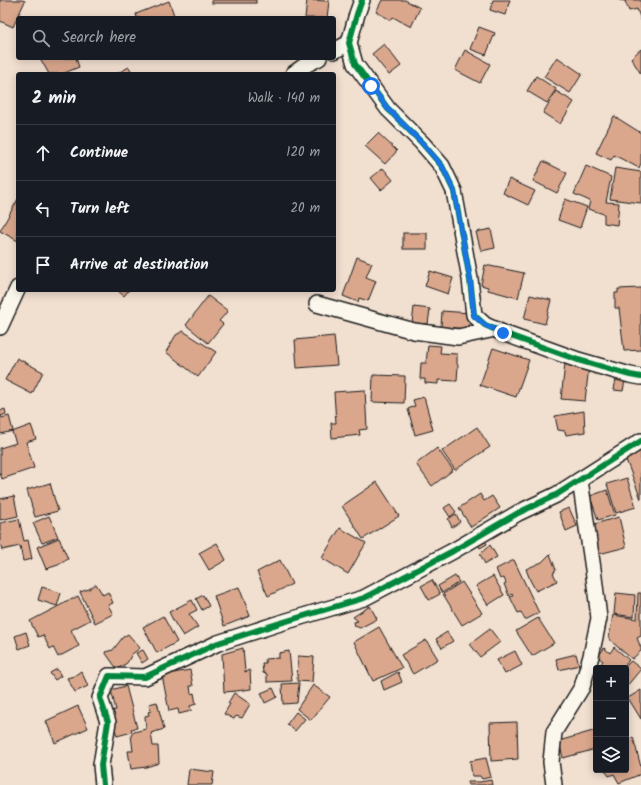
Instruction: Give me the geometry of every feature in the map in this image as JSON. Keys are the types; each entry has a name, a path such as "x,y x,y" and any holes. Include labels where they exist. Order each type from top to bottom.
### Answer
{"street":[{"path":"362,0 349,43 355,64 388,109 422,143 442,166 454,191 470,279 474,316 485,325 494,329 578,360 641,377"},
{"path":"336,50 349,43"},
{"path":"296,72 315,60"},
{"path":"0,327 16,292"},
{"path":"317,304 414,331 458,337 494,329"},
{"path":"103,785 101,765 108,722 100,698 109,676 145,677 218,643 364,598 453,551 518,514 556,495 641,441"},
{"path":"554,785 551,762 554,732 582,687 591,656 599,618 580,480"}],"building":[{"path":"0,0 25,1 18,16 16,16 13,27 0,21"},
{"path":"212,0 256,0 256,3 212,3"},
{"path":"307,0 329,1 327,16 305,16"},
{"path":"382,0 405,0 420,8 411,27 393,17 391,20 376,12"},
{"path":"493,0 510,0 505,15 490,10"},
{"path":"619,0 641,0 641,20 637,9 629,11 625,1"},
{"path":"169,1 174,16 136,16 136,14"},
{"path":"479,27 495,33 486,55 470,49"},
{"path":"384,44 401,66 389,75 372,54"},
{"path":"641,49 641,74 631,58"},
{"path":"465,50 490,64 480,83 455,70"},
{"path":"557,57 582,74 570,93 544,77"},
{"path":"41,60 77,60 79,67 67,72 48,72"},
{"path":"129,67 132,72 120,72"},
{"path":"536,76 556,89 547,103 527,91"},
{"path":"556,91 574,102 560,124 543,113"},
{"path":"614,116 641,133 641,163 639,168 614,155 611,160 596,153"},
{"path":"378,133 397,151 385,164 365,146"},
{"path":"543,161 567,173 557,193 533,181"},
{"path":"586,166 611,177 606,202 619,203 617,225 604,223 604,214 588,209 590,201 574,194"},
{"path":"383,168 393,180 381,190 371,178"},
{"path":"615,168 641,172 641,203 610,199"},
{"path":"509,179 535,191 528,205 503,193"},
{"path":"565,199 587,207 580,228 558,220"},
{"path":"16,203 16,240 0,231"},
{"path":"491,229 495,248 481,251 476,232"},
{"path":"403,233 427,233 427,249 403,249"},
{"path":"357,257 372,263 366,277 376,281 368,301 359,298 358,302 343,296"},
{"path":"485,265 524,273 518,298 488,290 488,287 481,285"},
{"path":"430,271 453,278 448,294 425,286"},
{"path":"641,288 641,350 624,351 619,308 615,308 615,293 618,293 618,289"},
{"path":"119,292 127,292 124,296"},
{"path":"530,295 551,300 545,324 524,319"},
{"path":"208,296 228,311 219,321 223,324 208,343 186,325"},
{"path":"414,307 430,309 428,324 412,323"},
{"path":"442,311 470,313 469,329 441,327"},
{"path":"183,331 216,352 198,377 166,352 176,335"},
{"path":"334,336 337,365 297,368 295,340"},
{"path":"428,345 441,346 440,353 457,354 457,381 438,380 438,384 425,383 425,379 420,379 421,363 426,363"},
{"path":"493,348 529,360 516,397 480,385"},
{"path":"17,358 43,372 32,394 5,380"},
{"path":"565,364 589,366 585,401 561,399"},
{"path":"373,375 405,376 404,403 372,402"},
{"path":"616,378 625,380 623,391 614,390"},
{"path":"365,390 367,429 359,430 360,435 332,438 331,423 336,423 334,392"},
{"path":"424,397 433,430 415,435 408,409 415,406 413,400"},
{"path":"5,409 6,414 1,416 2,418 9,416 13,431 0,434 0,411"},
{"path":"584,411 585,432 566,435 565,431 558,430 555,416"},
{"path":"31,425 36,439 26,442 34,468 2,479 0,473 0,448 16,443 12,432"},
{"path":"477,427 490,447 455,470 442,451"},
{"path":"437,448 453,470 432,486 416,464"},
{"path":"641,451 641,499 625,457"},
{"path":"627,478 636,507 616,513 607,484"},
{"path":"377,482 399,516 363,539 342,506"},
{"path":"50,483 58,511 35,517 27,490"},
{"path":"607,490 615,515 598,520 590,496"},
{"path":"480,494 484,501 492,496 500,508 471,527 459,508"},
{"path":"14,496 18,516 0,520 0,499"},
{"path":"450,504 456,512 450,517 444,508"},
{"path":"569,508 577,526 566,531 559,512"},
{"path":"456,514 460,522 452,527 448,519"},
{"path":"49,516 58,537 42,543 33,523"},
{"path":"619,517 626,547 599,554 591,525"},
{"path":"19,519 24,541 28,540 32,559 23,561 20,546 2,550 0,542 0,523"},
{"path":"340,528 366,543 348,574 322,558"},
{"path":"483,537 487,544 480,548 476,541"},
{"path":"59,538 68,559 58,565 46,569 37,547"},
{"path":"217,543 226,560 209,570 199,553"},
{"path":"490,545 497,557 485,564 480,554"},
{"path":"550,554 556,570 553,573 557,581 536,591 526,569 542,562"},
{"path":"280,560 292,584 268,596 257,572"},
{"path":"514,560 539,613 525,620 521,612 518,613 510,597 513,596 512,594 509,596 504,584 506,583 504,578 500,579 496,569"},
{"path":"455,576 459,582 442,593 438,586"},
{"path":"493,576 504,595 488,605 476,586"},
{"path":"432,580 440,594 429,600 421,586"},
{"path":"462,582 482,613 462,625 443,594"},
{"path":"96,584 103,595 108,592 113,603 108,605 113,614 95,623 80,592 89,589"},
{"path":"42,587 61,593 57,606 38,600"},
{"path":"239,587 250,616 224,626 214,596"},
{"path":"616,593 635,595 634,617 614,614"},
{"path":"638,593 641,593 641,636 637,638 641,651 632,659 612,642 609,637 613,615 637,619"},
{"path":"203,595 209,606 202,610 196,599"},
{"path":"78,596 90,620 71,630 79,646 58,657 53,647 50,649 43,635 38,637 30,621"},
{"path":"192,600 197,610 189,614 198,627 183,636 169,612"},
{"path":"370,606 377,619 360,628 355,626 354,622 358,621 353,617"},
{"path":"163,616 177,642 157,653 143,627"},
{"path":"538,618 554,643 532,656 516,631"},
{"path":"379,627 402,668 373,681 354,642"},
{"path":"490,629 500,642 480,657 470,644"},
{"path":"26,632 30,645 19,649 15,636"},
{"path":"447,632 453,641 442,648 436,639"},
{"path":"128,634 140,648 132,654 127,663 117,669 105,652 113,650 123,637"},
{"path":"426,640 438,659 413,674 401,655"},
{"path":"614,647 629,660 625,665 600,665 603,661 598,657 604,648 610,653"},
{"path":"243,648 245,672 250,670 251,689 224,692 222,654"},
{"path":"143,650 148,659 142,663 136,653"},
{"path":"289,651 292,681 267,682 267,674 263,673 262,663 266,663 265,659 279,658 279,653"},
{"path":"515,651 522,665 505,674 497,660"},
{"path":"576,654 579,665 559,670 556,659"},
{"path":"298,656 314,657 312,682 297,681"},
{"path":"631,661 641,669 629,683 629,665 627,665"},
{"path":"57,669 61,676 55,680 50,673"},
{"path":"190,670 193,686 190,686 191,694 194,693 196,704 190,706 191,711 179,714 178,709 169,711 162,675"},
{"path":"81,671 88,686 75,692 67,678 74,676"},
{"path":"398,672 402,682 384,690 381,681"},
{"path":"299,683 297,703 283,704 282,684"},
{"path":"313,685 330,697 311,720 297,709"},
{"path":"126,686 137,728 131,729 132,732 117,736 110,711 116,710 111,690"},
{"path":"273,688 277,697 265,703 261,693"},
{"path":"641,690 641,719 629,700 629,697"},
{"path":"234,693 250,704 242,718 236,716 234,719 224,714"},
{"path":"157,702 164,729 151,733 153,746 158,746 159,763 131,769 128,751 133,751 131,735 134,732 146,729 145,716 149,715 148,712 151,711 149,704"},
{"path":"78,706 88,728 55,743 46,721"},
{"path":"296,712 305,719 295,731 287,724"},
{"path":"517,722 518,759 491,761 490,723"},
{"path":"593,731 593,750 563,758 559,741"},
{"path":"633,737 641,767 641,774 619,783 614,774 609,776 607,773 629,773 629,740"},
{"path":"486,758 491,777 482,779 480,776 472,776 470,761"},
{"path":"189,769 214,772 212,785 187,785"},
{"path":"491,780 492,785 468,785 468,782"}],"cycle path":[{"path":"362,0 349,43 355,64 388,109 422,143 442,166 454,191 470,279 474,315 485,325 503,333 578,360 641,377"},
{"path":"103,785 101,765 108,722 100,698 109,676 145,677 218,643 364,598 453,551 518,513 556,495 641,441"}],"route":[{"path":"371,86 388,109 422,143 442,166 454,191 470,279 474,316 485,325 503,333"}]}
